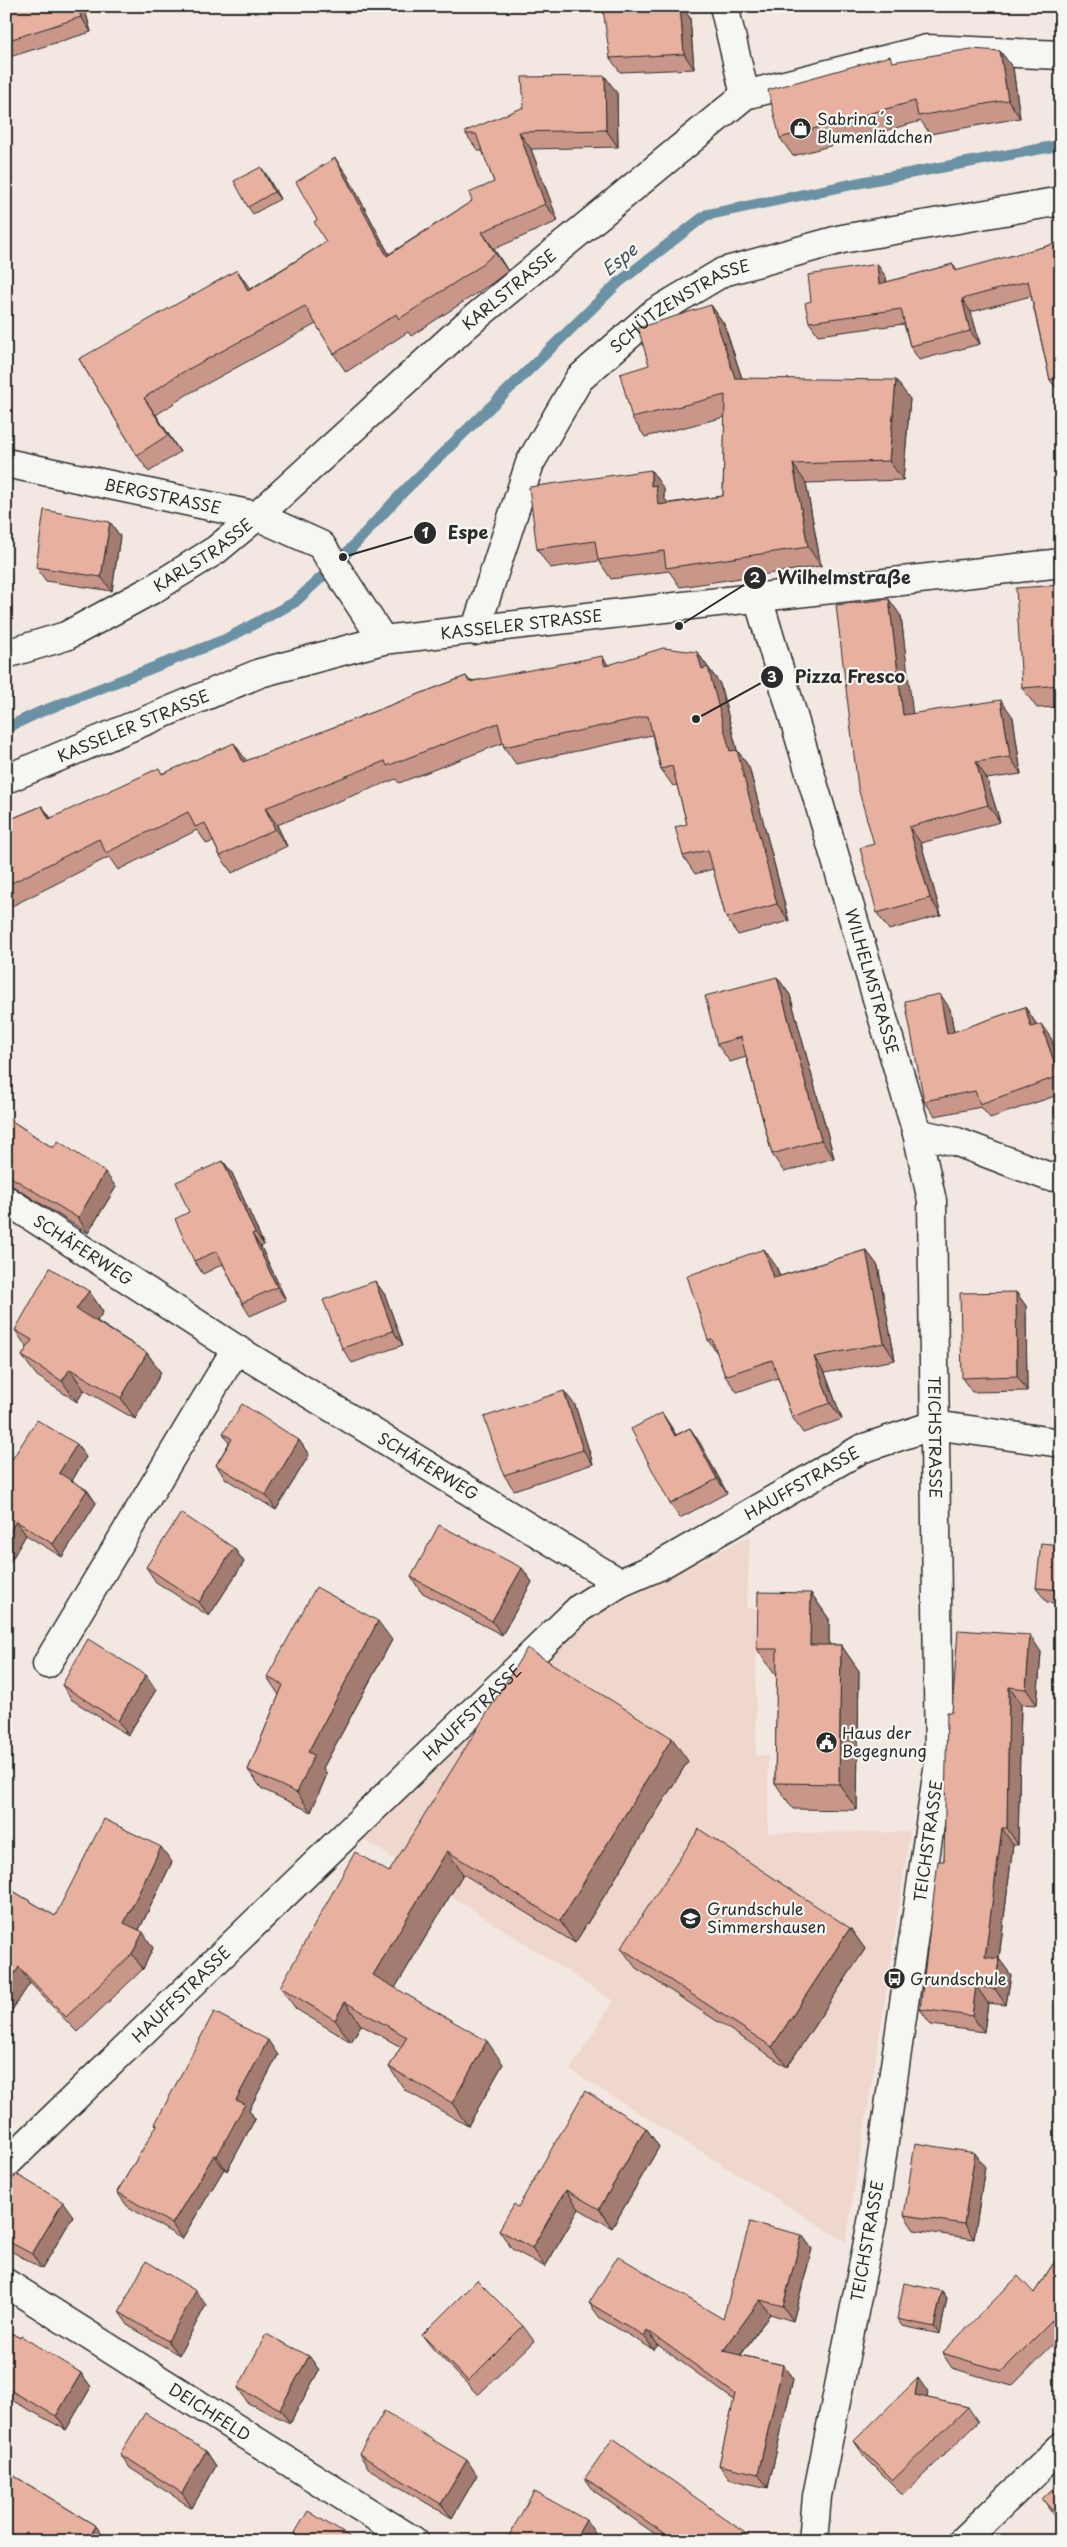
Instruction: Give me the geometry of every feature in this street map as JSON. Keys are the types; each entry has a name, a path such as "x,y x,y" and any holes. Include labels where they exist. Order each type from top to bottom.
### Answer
{"street":[{"path":"724,6 745,95"},
{"name":"KARLSTRASSE","path":"6,654 66,636 153,589 216,550 257,516 465,326 745,95 927,49 1061,55"},
{"name":"SCHÜTZENSTRASSE","path":"475,631 535,455 579,378 654,313 723,272 842,239 1061,201"},
{"name":"BERGSTRASSE","path":"6,463 257,516 321,545 383,640"},
{"name":"KASSELER STRASSE","path":"6,779 260,673 383,640 1061,563"},
{"name":"WILHELMSTRASSE","path":"758,598 917,1133"},
{"path":"917,1133 957,1142 1047,1176 1061,1178"},
{"name":"TEICHSTRASSE","path":"813,2541 817,2496 873,2217 939,1762 932,1201 917,1133"},
{"name":"SCHÄFERWEG","path":"6,1200 236,1349 620,1583"},
{"path":"47,1664 236,1349"},
{"name":"HAUFFSTRASSE","path":"6,2164 580,1608 620,1583 657,1567 861,1450 934,1425 1061,1443"},
{"name":"DEICHFELD","path":"6,2283 414,2541"},
{"path":"963,2541 1061,2447"}],"shaded area":[{"name":"Grundschule Simmershausen","path":"750,1536 747,1608 756,1609 756,1756 768,1755 768,1833 910,1832 846,2242 570,2070 613,2001 357,1835 597,1614"}],"building":[{"path":"6,6 78,6 81,17 6,41"},
{"path":"641,6 680,6 684,54 610,58 603,9"},
{"path":"971,49 1000,51 1008,100 918,116 915,101 780,138 768,90 890,56 892,62"},
{"path":"605,76 606,130 519,132 545,204 482,232 495,253 479,267 399,319 396,314 334,354 305,306 176,376 144,398 168,435 137,455 79,359 237,270 248,291 326,242 314,222 317,220 296,182 335,158 387,256 472,201 469,193 494,182 476,134 466,134 466,131 524,107 522,77"},
{"path":"261,167 274,192 248,207 234,181"},
{"path":"1061,242 1061,377 1050,380 1028,281 962,299 970,331 910,346 901,309 809,322 805,303 811,301 808,275 877,264 879,284 953,264 955,271"},
{"path":"711,305 735,378 896,380 889,461 793,464 808,547 666,568 664,551 598,560 595,541 537,549 529,487 651,470 651,486 656,485 658,505 723,496 725,395 632,418 620,374 649,365 638,328"},
{"path":"44,510 110,522 101,577 36,567"},
{"path":"1061,585 1061,685 1022,688 1016,588"},
{"path":"889,599 903,715 1001,700 1010,757 976,762 988,805 909,827 930,898 877,913 860,848 874,844 858,788 836,605"},
{"path":"663,648 697,652 702,669 708,667 730,751 737,750 777,904 726,918 708,850 683,856 675,827 687,824 672,766 661,769 648,716 504,747 498,723 387,766 385,761 265,808 275,829 220,856 205,823 195,827 188,812 106,853 99,839 6,886 6,821 42,806 49,819 159,768 162,774 234,743 243,762 466,676 469,682 602,656 605,666"},
{"path":"777,977 821,1140 772,1154 741,1037 717,1044 705,996"},
{"path":"940,994 947,1034 1025,1007 1031,1027 1041,1024 1059,1076 980,1104 975,1091 924,1101 905,1001"},
{"path":"1061,1099 1061,1150 1058,1150 1054,1100"},
{"path":"6,1117 53,1148 58,1141 105,1172 78,1218 6,1174"},
{"path":"223,1161 255,1233 252,1234 277,1287 242,1303 217,1251 194,1261 175,1219 189,1212 176,1182"},
{"path":"764,1249 774,1278 866,1250 884,1343 814,1357 830,1403 792,1417 772,1360 725,1376 712,1339 708,1340 687,1276"},
{"path":"50,1268 89,1291 76,1309 147,1353 121,1398 70,1369 62,1381 22,1356 32,1340 15,1330"},
{"path":"375,1281 393,1331 342,1348 323,1300"},
{"path":"1016,1292 1017,1376 962,1378 960,1293"},
{"path":"564,1391 583,1450 504,1475 484,1417"},
{"path":"242,1404 299,1440 266,1495 216,1465 232,1439 223,1433"},
{"path":"662,1413 675,1436 690,1428 717,1479 670,1504 631,1429"},
{"path":"37,1420 77,1444 59,1473 87,1490 53,1544 16,1521 6,1539 6,1469"},
{"path":"181,1513 234,1548 199,1602 146,1567"},
{"path":"439,1525 522,1568 492,1621 411,1577"},
{"path":"1041,1543 1061,1545 1061,1590 1036,1588"},
{"path":"316,1587 378,1621 308,1752 314,1755 297,1793 248,1770 283,1685 267,1677"},
{"name":"Haus der Begegnung","path":"758,1592 811,1593 810,1645 841,1645 839,1784 775,1783 777,1649 757,1649"},
{"path":"958,1630 1030,1635 1026,1689 1009,1687 1007,1828 1002,1828 985,1957 999,1959 995,1989 976,1986 972,2016 920,2009 938,1861 944,1861 947,1712 952,1712"},
{"path":"88,1639 146,1675 118,1721 62,1685"},
{"path":"527,1648 672,1738 560,1921 447,1851 373,1975 487,2041 452,2103 389,2067 407,2037 345,2002 335,2020 280,1987 355,1852 389,1872"},
{"path":"104,1819 161,1847 124,1923 143,1932 132,1954 66,2017 19,1967 6,1987 6,1887 55,1916"},
{"path":"699,1829 850,1928 772,2047 621,1948"},
{"path":"214,2012 268,2040 236,2100 245,2104 217,2156 214,2155 172,2224 117,2192 157,2125 155,2124"},
{"path":"585,2091 646,2128 599,2209 566,2190 532,2248 499,2230 514,2204 518,2207"},
{"path":"915,2143 975,2153 964,2224 904,2215"},
{"path":"16,2174 63,2202 32,2254 6,2240 6,2191"},
{"path":"750,2222 802,2235 783,2306 760,2300 723,2351 783,2365 758,2474 719,2465 735,2394 647,2330 644,2336 589,2303 618,2256 723,2319"},
{"path":"1061,2252 1061,2312 1002,2371 942,2353 1018,2276 1034,2293"},
{"path":"146,2261 196,2291 168,2341 119,2312"},
{"path":"477,2280 523,2326 468,2381 422,2335"},
{"path":"904,2283 942,2291 934,2327 897,2319"},
{"path":"6,2330 20,2338 21,2336 81,2373 56,2416 6,2388"},
{"path":"266,2334 309,2356 280,2409 238,2388"},
{"path":"918,2378 915,2395 968,2407 893,2480 854,2441"},
{"path":"384,2411 467,2460 441,2504 359,2454"},
{"path":"145,2413 206,2451 182,2493 120,2454"},
{"path":"613,2438 745,2533 740,2541 675,2541 585,2478"},
{"path":"6,2471 96,2526 87,2541 24,2541 6,2530"},
{"path":"1061,2481 1061,2520 1042,2499"},
{"path":"534,2491 586,2520 574,2541 506,2541"},
{"path":"308,2511 356,2541 290,2541"}],"waterway":[{"name":"Espe","path":"6,728 40,712 226,639 295,602 343,557 404,491 618,283 706,215 868,181 1061,145"}],"place":[{"name":"Sabrina´s Blumenlädchen","path":"801,128"},
{"name":"Espe","path":"343,557"},
{"name":"Wilhelmstraße","path":"679,626"},
{"name":"Pizza Fresco","path":"696,719"},
{"name":"Haus der Begegnung","path":"826,1742"},
{"name":"Grundschule Simmershausen","path":"691,1918"},
{"name":"Grundschule","path":"894,1979"}]}
